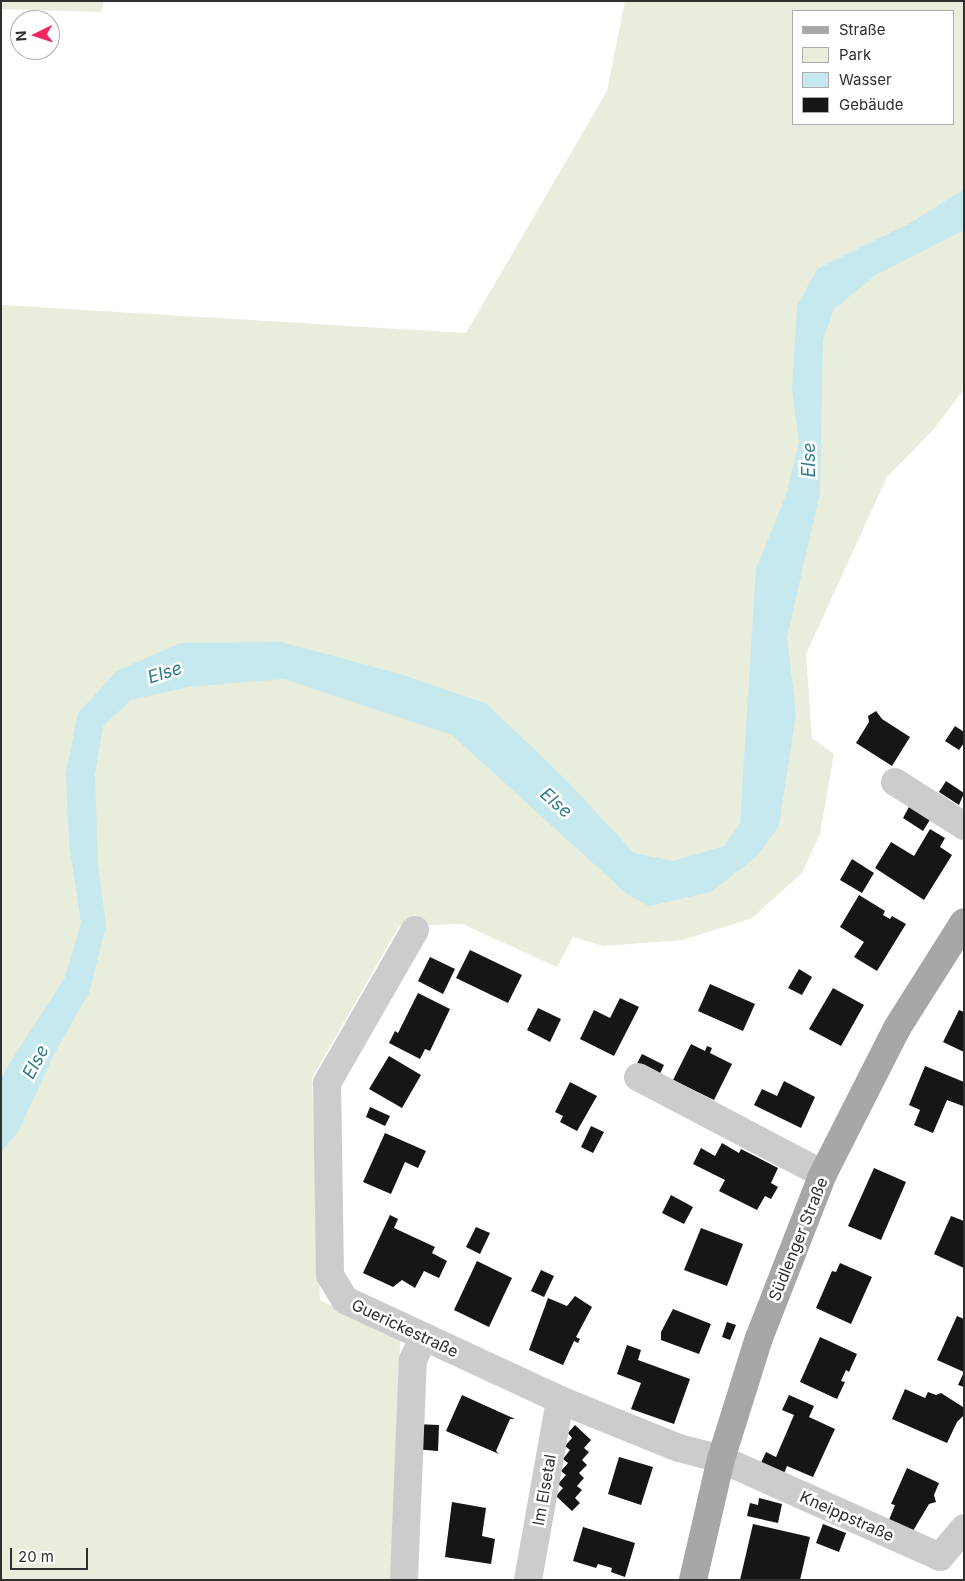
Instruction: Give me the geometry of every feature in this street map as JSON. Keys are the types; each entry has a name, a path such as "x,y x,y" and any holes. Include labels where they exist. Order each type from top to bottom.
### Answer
{"main road":[{"name":"Südlenger Straße","path":"693,1580 721,1459 759,1338 824,1174 897,1028 964,922"}],"street":[{"path":"895,782 964,826"},
{"name":"Guerickestraße","path":"415,930 327,1083 330,1276 345,1300 560,1400 679,1448 721,1459"},
{"path":"638,1077 824,1174"},
{"path":"404,1580 413,1360 424,1336"},
{"name":"Im Elsetal","path":"528,1580 560,1400"},
{"name":"Kneippstraße","path":"721,1459 940,1557 964,1528"}],"green space":[{"path":"1,1 104,1 101,12 1,9"},
{"path":"625,1 964,1 964,389 934,429 887,477 806,654 812,738 834,754 820,834 802,873 752,918 683,940 603,946 573,937 557,967 462,924 399,926 312,1078 320,1300 400,1340 394,1580 1,1580 1,305 466,333 607,91"}],"water":[{"name":"Else","path":"964,189 964,230 876,275 834,309 823,339 820,493 787,637 796,714 779,826 757,856 711,892 649,906 628,895 452,735 284,679 188,687 131,700 103,726 95,775 98,865 106,925 89,993 54,1054 18,1132 1,1152 1,1077 65,977 81,923 69,843 66,773 78,713 117,671 180,643 281,642 400,674 487,704 567,781 634,853 673,861 724,846 740,824 756,569 786,495 799,442 792,389 797,306 817,269 912,222"}],"building":[{"path":"876,711 882,719 910,737 892,766 856,743 869,722 868,716"},
{"path":"955,726 964,732 964,743 959,750 945,741"},
{"path":"946,781 964,793 959,805 939,792"},
{"path":"910,805 931,818 923,831 903,818"},
{"path":"930,829 945,838 940,847 952,855 924,900 875,868 891,842 914,856"},
{"path":"852,859 874,873 862,893 840,880"},
{"path":"859,895 885,911 883,915 890,919 892,916 906,924 877,971 854,957 864,942 840,927"},
{"path":"470,950 522,975 508,1003 456,978"},
{"path":"430,957 455,969 443,994 418,981"},
{"path":"799,969 812,977 802,995 788,988"},
{"path":"710,984 755,1004 743,1031 698,1011"},
{"path":"833,988 864,1005 841,1046 809,1029"},
{"path":"418,993 450,1009 430,1051 425,1049 420,1059 389,1043 395,1031 398,1033"},
{"path":"620,998 639,1007 614,1056 580,1039 594,1010 610,1018"},
{"path":"538,1008 561,1019 550,1042 527,1030"},
{"path":"959,1010 964,1012 964,1052 943,1042"},
{"path":"691,1044 705,1051 707,1046 712,1048 710,1053 732,1064 714,1100 673,1080"},
{"path":"642,1054 664,1065 655,1084 632,1073"},
{"path":"389,1056 421,1075 402,1108 369,1089"},
{"path":"925,1066 964,1082 963,1106 947,1100 933,1133 914,1125 920,1110 909,1105"},
{"path":"784,1081 815,1097 801,1128 754,1105 762,1089 777,1096"},
{"path":"570,1082 597,1096 577,1131 560,1122 563,1116 555,1112"},
{"path":"370,1107 390,1116 385,1126 366,1117"},
{"path":"591,1126 604,1132 593,1153 581,1147"},
{"path":"385,1133 426,1151 418,1168 405,1162 391,1194 363,1182"},
{"path":"722,1143 739,1153 741,1149 778,1168 771,1183 778,1187 771,1199 765,1196 757,1210 719,1191 725,1180 693,1164 701,1148 715,1156"},
{"path":"874,1168 906,1182 881,1240 848,1226"},
{"path":"671,1195 693,1207 684,1224 662,1213"},
{"path":"390,1215 398,1219 394,1228 435,1247 432,1253 447,1261 439,1278 424,1271 415,1288 402,1280 393,1287 363,1273"},
{"path":"951,1216 964,1221 964,1268 934,1254"},
{"path":"476,1227 490,1233 480,1254 466,1247"},
{"path":"701,1228 743,1244 727,1286 684,1270"},
{"path":"477,1261 512,1278 489,1327 454,1310"},
{"path":"840,1263 872,1277 851,1324 816,1308 832,1271 836,1272"},
{"path":"541,1270 554,1276 544,1297 531,1291"},
{"path":"575,1296 592,1307 576,1337 580,1339 578,1343 574,1341 563,1365 529,1350 548,1298 567,1306"},
{"path":"673,1309 711,1324 699,1354 661,1340 661,1332"},
{"path":"957,1316 964,1319 964,1372 937,1360"},
{"path":"727,1322 736,1325 730,1340 722,1337"},
{"path":"820,1337 857,1354 849,1372 846,1370 841,1381 845,1382 837,1399 800,1382"},
{"path":"627,1345 641,1350 638,1360 690,1379 674,1424 631,1409 641,1383 617,1374"},
{"path":"964,1372 964,1387 958,1385"},
{"path":"905,1389 925,1398 928,1392 936,1395 941,1393 963,1407 964,1415 957,1422 947,1443 892,1419"},
{"path":"462,1395 515,1419 510,1419 496,1451 499,1454 446,1431"},
{"path":"789,1395 814,1406 809,1417 835,1429 813,1477 787,1466 783,1476 760,1465 766,1452 776,1457 794,1415 782,1410"},
{"path":"415,1424 439,1425 438,1451 414,1449"},
{"path":"575,1425 591,1440 584,1448 589,1452 582,1460 587,1465 579,1473 584,1478 577,1486 582,1490 575,1498 580,1503 572,1511 556,1496 563,1488 558,1484 566,1475 561,1471 568,1463 563,1459 570,1450 565,1446 572,1438 568,1433"},
{"path":"619,1457 653,1467 641,1505 608,1494"},
{"path":"907,1468 939,1483 934,1495 936,1502 929,1504 913,1531 889,1520 895,1505 891,1504"},
{"path":"759,1498 782,1504 778,1523 747,1516 750,1503 758,1505"},
{"path":"452,1502 486,1508 482,1536 495,1539 491,1564 445,1557"},
{"path":"753,1524 810,1537 800,1580 740,1580"},
{"path":"823,1524 846,1533 839,1552 816,1543"},
{"path":"583,1527 635,1543 625,1577 611,1572 612,1568 598,1564 596,1568 573,1561"}]}
